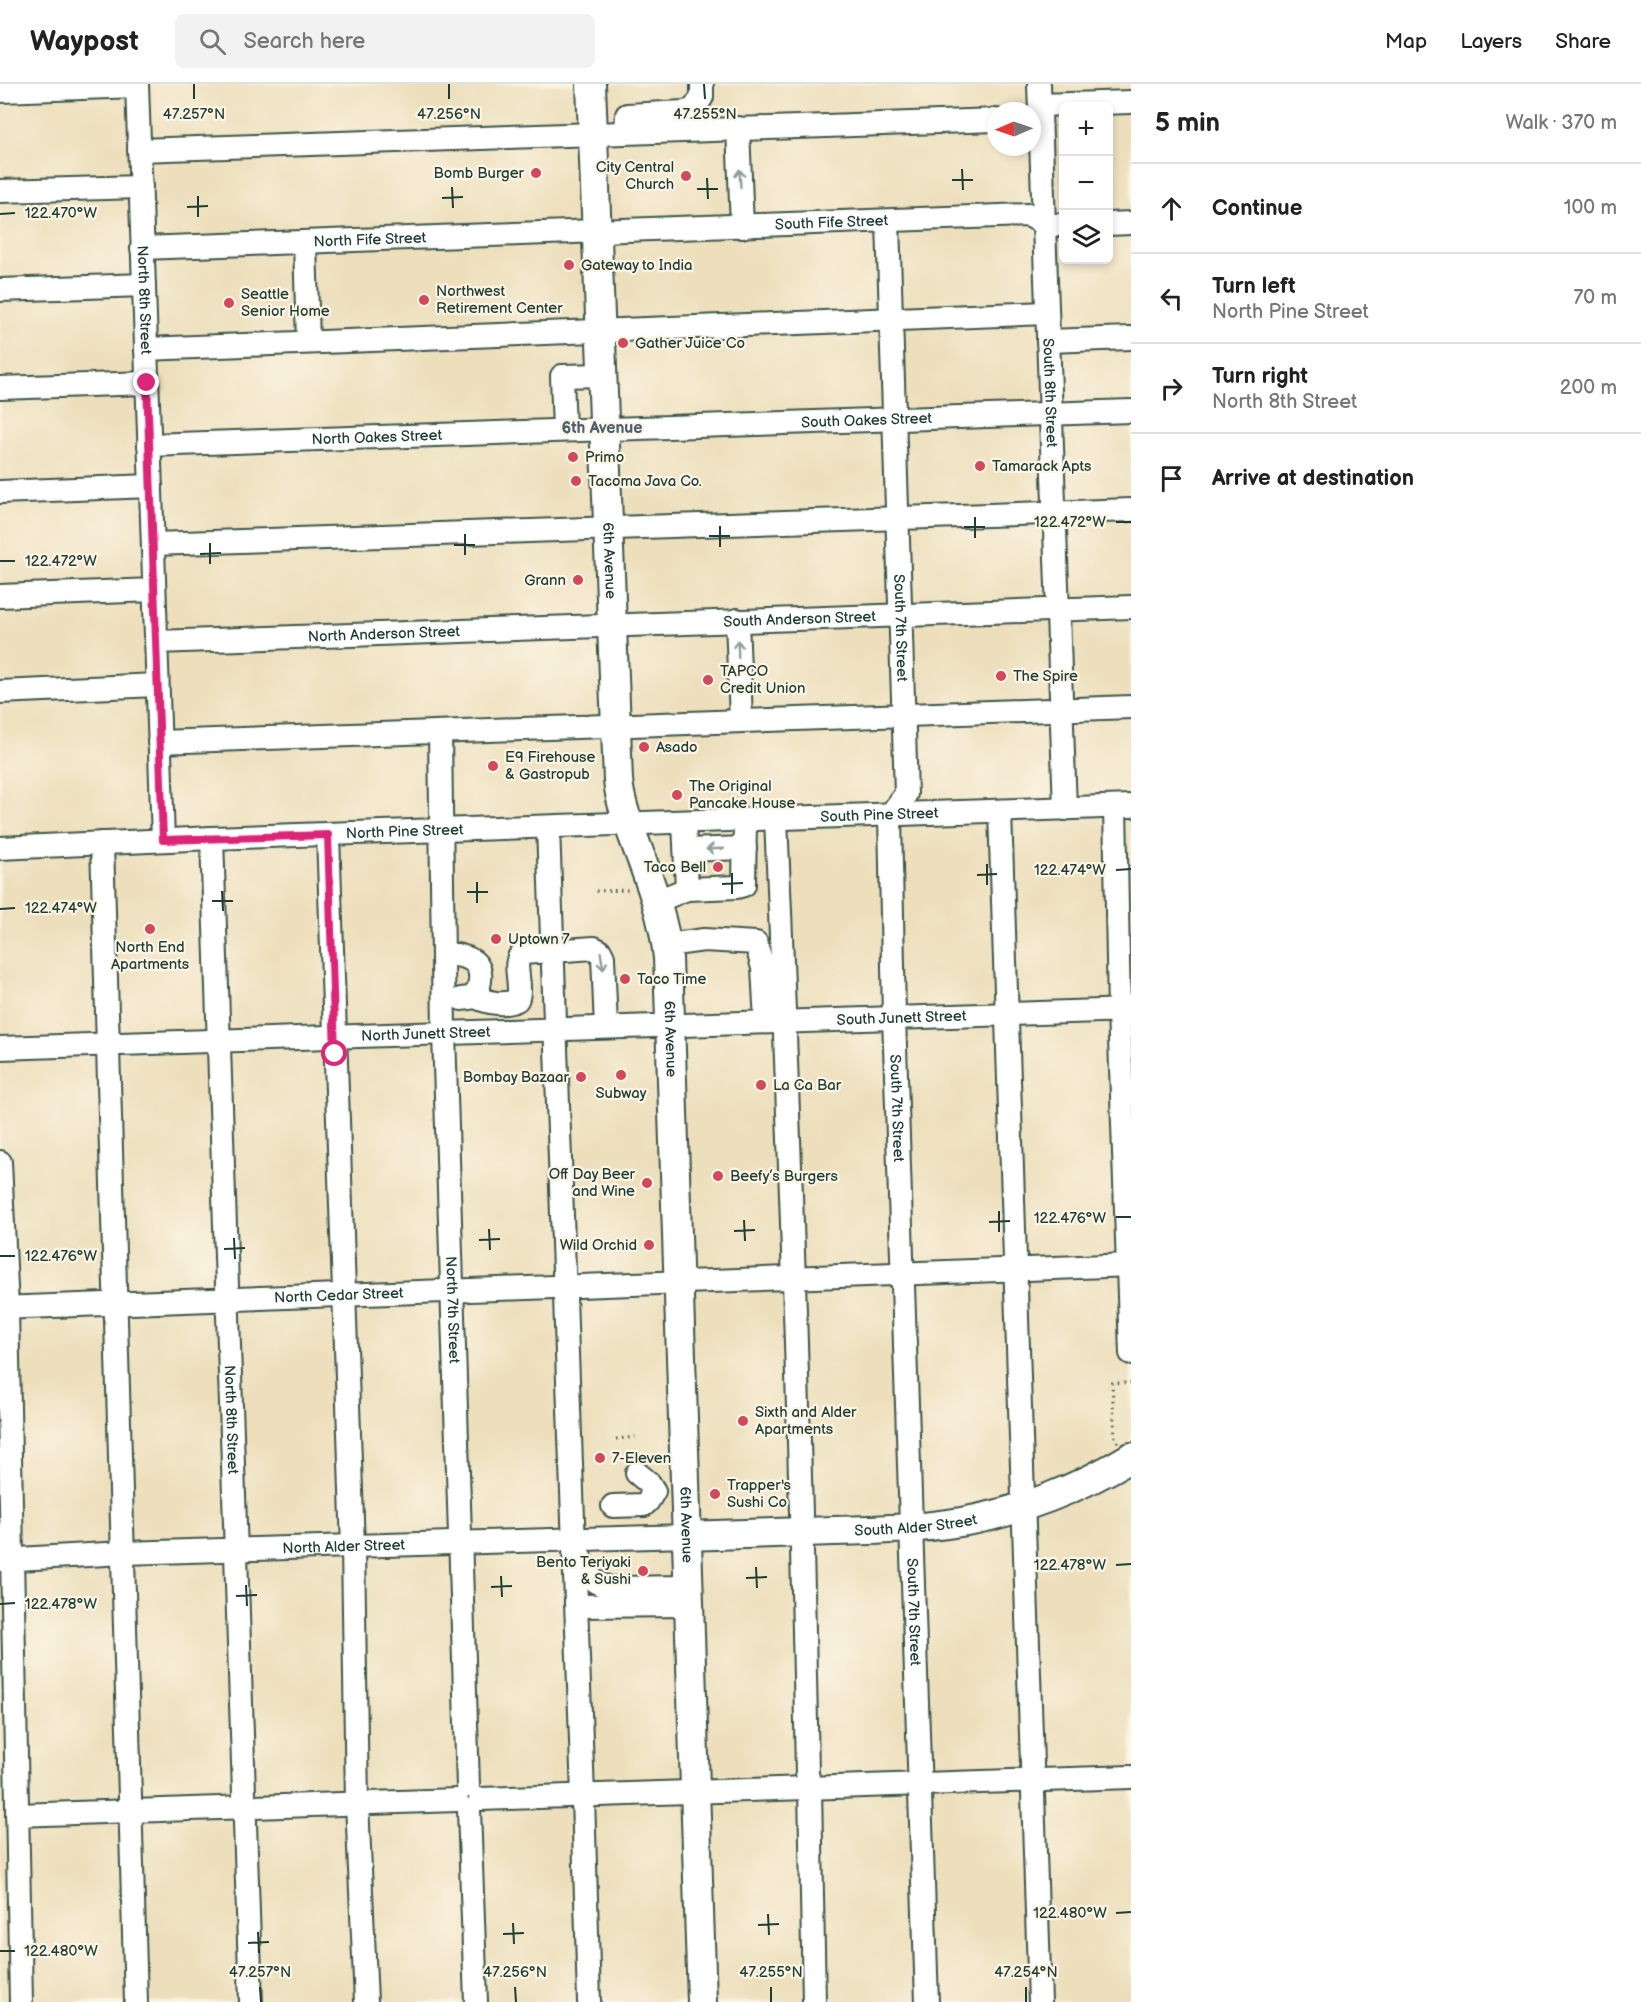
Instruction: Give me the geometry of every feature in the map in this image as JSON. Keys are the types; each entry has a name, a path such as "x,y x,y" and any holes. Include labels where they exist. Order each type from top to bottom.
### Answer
{"main road":[{"name":"6th Avenue","path":"591,84 619,790 657,901 667,945 702,2002"},
{"name":"South Alder Street","path":"686,1536 911,1528 962,1522 1058,1493 1109,1470 1127,1451"}],"street":[{"path":"626,132 627,115 693,110 702,97 702,84"},
{"path":"0,91 137,85"},
{"name":"North 8th Street","path":"137,85 163,840"},
{"path":"1041,107 1131,102"},
{"path":"139,150 987,120"},
{"path":"738,128 742,227"},
{"name":"South 8th Street","path":"1041,129 1054,225 1047,313 1065,809"},
{"path":"0,191 141,187"},
{"name":"South Fife Street","path":"597,233 1028,215 1054,225"},
{"name":"South 7th Street","path":"888,222 906,794 890,815 894,1017 927,2002"},
{"path":"1113,224 1131,223"},
{"name":"North Fife Street","path":"142,248 597,233"},
{"path":"305,243 308,342"},
{"path":"0,290 144,285"},
{"path":"146,349 1047,313"},
{"path":"1048,341 1131,338"},
{"path":"564,430 562,376 602,375"},
{"path":"0,388 147,383"},
{"name":"South Oakes Street","path":"604,429 1131,411"},
{"name":"North Oakes Street","path":"149,445 604,429"},
{"path":"0,492 151,486"},
{"path":"153,544 1131,510"},
{"path":"0,596 154,590"},
{"name":"South Anderson Street","path":"611,625 1131,607"},
{"path":"737,620 741,720"},
{"name":"North Anderson Street","path":"156,642 611,625"},
{"path":"0,692 158,686"},
{"path":"159,742 1131,707"},
{"name":"North 7th Street","path":"440,732 444,1033 476,2002"},
{"path":"1123,807 1131,1353"},
{"name":"South Pine Street","path":"629,824 1123,807"},
{"path":"1000,812 1040,2002"},
{"path":"776,819 776,1021 794,1278 807,1773 810,1788 814,2002"},
{"path":"657,901 687,889 744,885 745,820"},
{"path":"684,822 687,889"},
{"name":"North Pine Street","path":"0,848 212,838 629,824"},
{"path":"548,827 577,1606 589,2002"},
{"path":"328,835 353,1547 357,1803 366,2002"},
{"name":"North 8th Street","path":"212,838 251,2002"},
{"path":"102,843 136,2002"},
{"path":"686,850 745,848"},
{"path":"667,945 704,940 756,943 776,1021"},
{"path":"444,1001 474,996 490,1002 515,1001 520,992 518,957 523,953 594,948 600,951 603,957 606,1027"},
{"path":"444,954 464,956 476,965 479,988 474,996"},
{"name":"South Junett Street","path":"671,1025 1125,1010"},
{"name":"North Junett Street","path":"0,1048 671,1025"},
{"path":"0,1162 6,1559 17,1815 9,1841 21,2002"},
{"name":"North Cedar Street","path":"3,1308 1130,1265"},
{"path":"613,1506 644,1505 648,1502 654,1491 649,1483 637,1473"},
{"name":"North Alder Street","path":"6,1559 124,1553 686,1536"},
{"path":"574,1540 585,1572 596,1582 609,1588 688,1596"},
{"path":"577,1606 688,1596"},
{"path":"17,1815 1131,1778"}],"path":[{"path":"596,891 628,890"},
{"path":"1127,1451 1115,1439 1112,1383 1131,1383"},
{"path":"616,1439 636,1437"}],"place":[{"name":"Bomb Burger","path":"536,173"},
{"name":"City Central Church","path":"686,176"},
{"name":"Gateway to India","path":"569,265"},
{"name":"Northwest Retirement Center","path":"424,300"},
{"name":"Seattle Senior Home","path":"229,303"},
{"name":"Gather Juice Co","path":"623,343"},
{"name":"Primo","path":"573,457"},
{"name":"Tamarack Apts","path":"980,466"},
{"name":"Tacoma Java Co.","path":"576,481"},
{"name":"Grann","path":"578,580"},
{"name":"The Spire","path":"1001,676"},
{"name":"TAPCO Credit Union","path":"708,680"},
{"name":"Asado","path":"644,747"},
{"name":"E9 Firehouse & Gastropub","path":"493,766"},
{"name":"The Original Pancake House","path":"677,795"},
{"name":"Taco Bell","path":"718,867"},
{"name":"North End Apartments","path":"150,929"},
{"name":"Uptown 7","path":"496,939"},
{"name":"Taco Time","path":"625,979"},
{"name":"Subway","path":"621,1075"},
{"name":"Bombay Bazaar","path":"581,1077"},
{"name":"La Ca Bar","path":"761,1085"},
{"name":"Beefy’s Burgers","path":"718,1176"},
{"name":"Off Day Beer and Wine","path":"647,1183"},
{"name":"Wild Orchid","path":"649,1245"},
{"name":"Sixth and Alder Apartments","path":"743,1421"},
{"name":"7-Eleven","path":"600,1458"},
{"name":"Trapper's Sushi Co","path":"715,1494"},
{"name":"Bento Teriyaki & Sushi","path":"643,1571"}],"district":[{"name":"6th Avenue","path":"602,428"}],"route":[{"path":"147,383 163,840 328,835 335,1054"}]}
